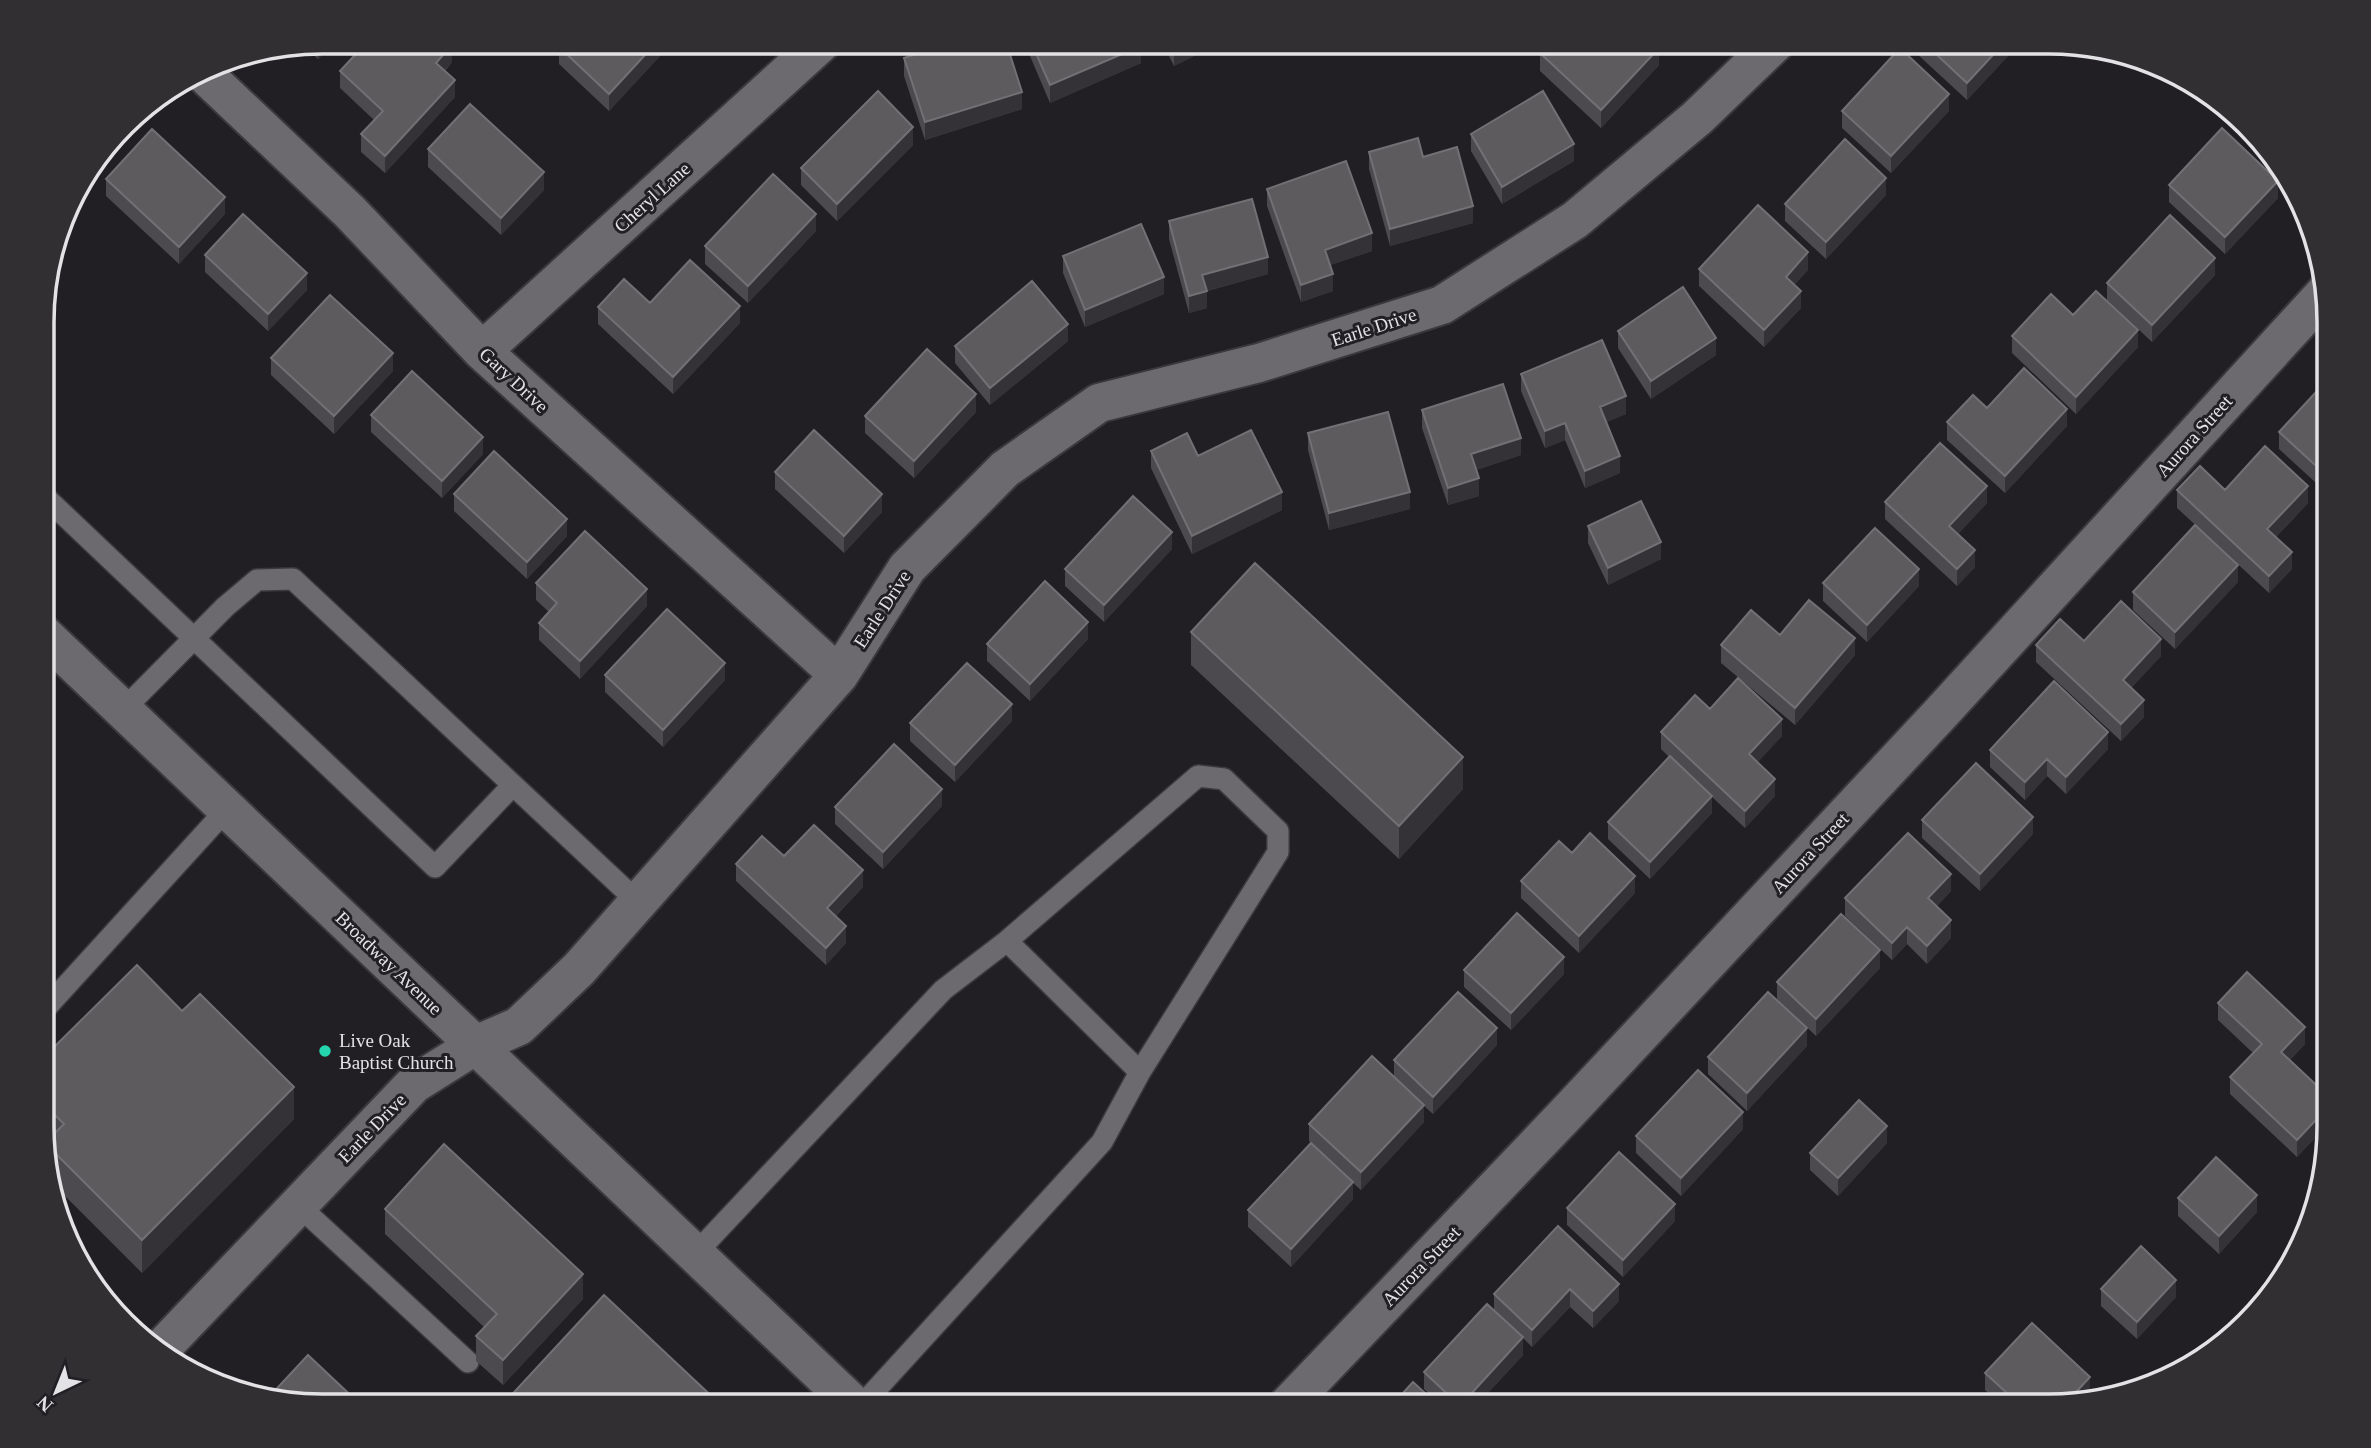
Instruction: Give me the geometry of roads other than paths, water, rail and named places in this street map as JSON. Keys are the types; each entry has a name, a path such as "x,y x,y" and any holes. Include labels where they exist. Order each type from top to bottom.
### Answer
{"street":[{"name":"Cheryl Lane","path":"481,351 809,54"},
{"name":"Earle Drive","path":"166,1344 414,1084 476,1045 519,1026 579,969 839,675 907,568 1005,469 1099,403 1259,363 1442,305 1575,220 1697,118 1764,54"},
{"name":"Gary Drive","path":"210,79 350,212 481,351 839,675"},
{"name":"Aurora Street","path":"1298,1394 1950,703 2316,303"},
{"name":"Broadway Avenue","path":"54,654 123,710 843,1394"}],"lane":[{"path":"54,505 435,867 513,785"},
{"path":"123,710 193,637 257,580 293,579 638,902"},
{"path":"696,1253 943,990 1007,941 1198,776 1224,779 1278,831 1278,852 1140,1072 1102,1142 872,1394"},
{"path":"54,999 227,809"},
{"path":"1007,941 1140,1072"},
{"path":"298,1205 468,1362"}],"place":[{"name":"Live Oak Baptist Church","path":"325,1051"}]}
